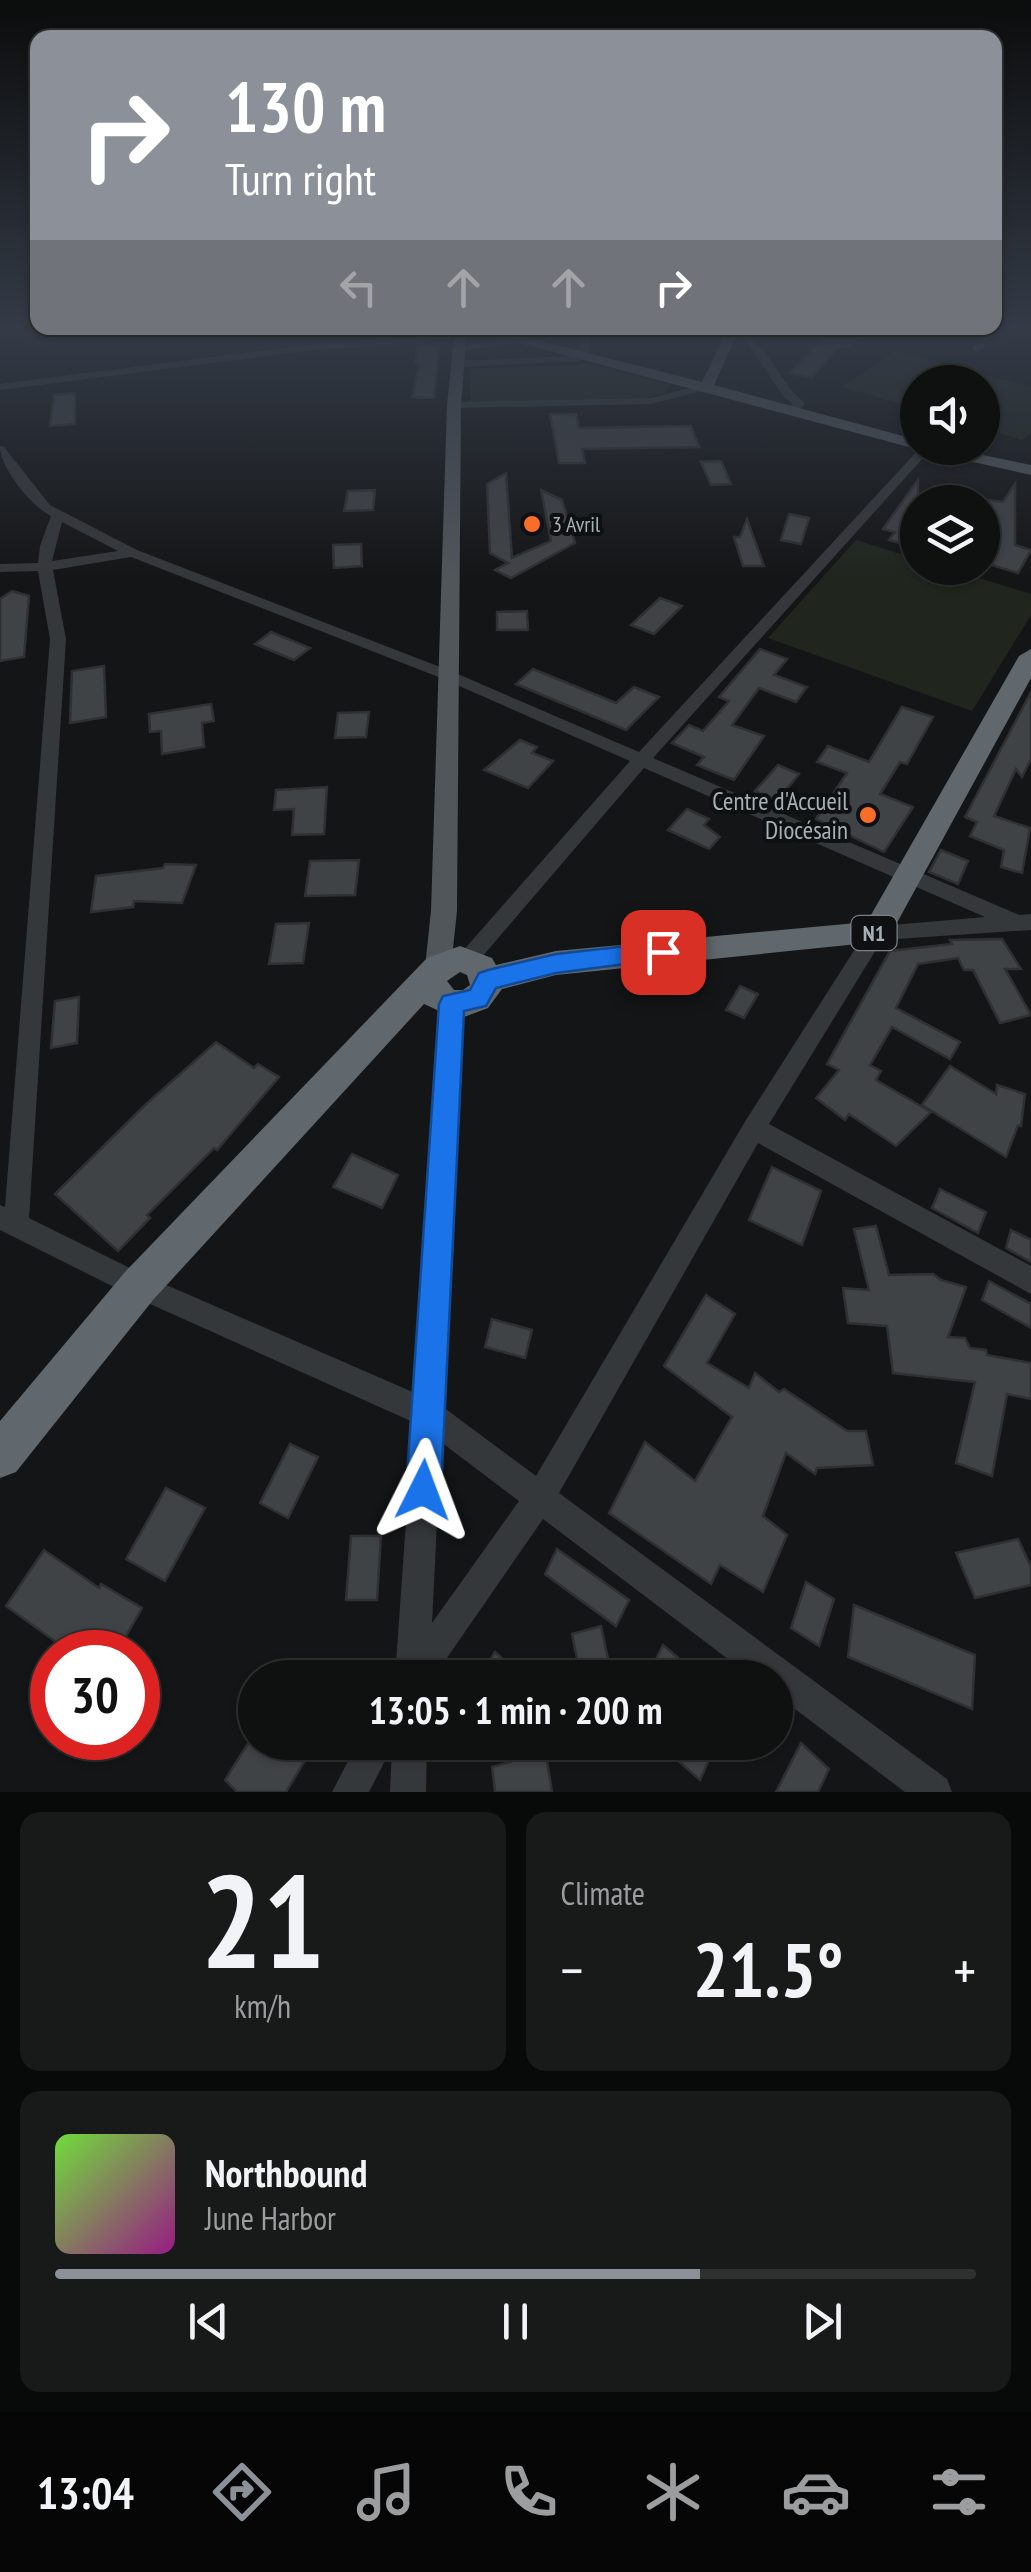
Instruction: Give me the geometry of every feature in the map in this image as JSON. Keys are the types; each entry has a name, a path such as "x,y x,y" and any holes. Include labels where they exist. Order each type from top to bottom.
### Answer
{"highway":[{"name":"N1","path":"0,1456 139,1286 386,1026 457,976 876,933 1031,656"}],"main road":[{"path":"454,412 444,910 457,976"},
{"path":"792,412 900,440"},
{"path":"1000,463 1031,470"}],"street":[{"path":"0,450 26,488 58,515 132,553 446,676 1023,922"},
{"path":"413,1660 457,976 642,759 911,465"},
{"path":"58,515 46,535 43,567 58,639 8,1220 139,1286 428,1414 934,1792"},
{"path":"0,568 43,567 132,553"},
{"path":"0,585 43,567"},
{"path":"425,1660 541,1496 754,1128 876,933 1023,922"},
{"path":"754,1128 1031,1281"},
{"path":"350,1792 367,1760"},
{"path":"408,1792 409,1760"}],"shaded area":[{"path":"1000,412 1031,412 1031,432 1022,440 1000,433"},
{"path":"856,540 900,554 900,585 1000,585 1031,594 1031,615 972,711 768,638"}],"building":[{"path":"52,412 75,412 75,424 50,426"},
{"path":"550,414 576,414 579,428 691,426 699,447 582,449 585,463 559,463"},
{"path":"721,461 731,484 711,485 701,462"},
{"path":"506,473 512,558 551,541 541,490 562,500 575,543 511,578 495,570 508,563 490,553 487,484"},
{"path":"1015,484 1015,545 1031,550 1018,573 1000,568 1000,502"},
{"path":"375,490 373,510 344,511 348,491"},
{"path":"900,505 900,543 889,540 895,532 883,529"},
{"path":"789,514 809,518 801,544 781,540"},
{"path":"747,519 764,566 743,566 734,537 740,537"},
{"path":"361,544 362,566 334,568 333,545"},
{"path":"12,591 29,596 24,657 0,661 0,599"},
{"path":"660,598 682,606 654,634 631,625"},
{"path":"527,611 528,630 497,630 497,612"},
{"path":"271,632 310,648 294,660 255,644"},
{"path":"760,649 787,659 774,675 807,687 796,702 759,688 732,725 764,736 734,780 697,765 704,757 672,743 689,725 703,731 729,701 719,697"},
{"path":"104,666 106,717 70,723 72,671"},
{"path":"533,669 616,703 634,687 659,697 626,730 516,684"},
{"path":"1031,692 1031,759 1022,777 1016,769 994,816 1030,828 1022,873 1001,867 1004,850 970,836 977,822 965,817"},
{"path":"211,704 214,721 202,723 204,747 162,754 161,731 150,732 149,714"},
{"path":"902,707 933,717 907,764 900,762 880,794 913,807 884,852 816,819 847,773 817,762 828,746 869,762"},
{"path":"369,712 366,737 335,738 338,713"},
{"path":"520,740 537,747 532,753 553,761 528,788 484,770"},
{"path":"778,765 799,774 777,801 755,791"},
{"path":"327,787 324,834 292,835 294,809 274,810 276,790"},
{"path":"687,809 709,819 704,825 720,837 709,849 668,830"},
{"path":"941,850 968,861 958,884 929,872"},
{"path":"359,860 355,895 305,896 310,861"},
{"path":"165,864 196,865 182,903 134,901 133,907 91,912 96,876 163,868"},
{"path":"309,923 303,963 269,964 276,924"},
{"path":"1002,939 1021,969 1005,969 1031,1015 1000,1023 973,970 964,970 958,958 918,964 896,1008 960,1042 950,1059 892,1027 870,1065 881,1071 876,1080 931,1112 896,1146 849,1114 845,1120 816,1098 839,1070 827,1064 890,951 952,944 950,940"},
{"path":"740,986 758,994 744,1018 726,1010"},
{"path":"79,997 77,1043 51,1048 55,1001"},
{"path":"216,1042 254,1068 258,1064 279,1077 217,1150 214,1148 147,1215 150,1218 118,1251 55,1194"},
{"path":"950,1066 996,1094 997,1085 1025,1094 1021,1126 1018,1125 1006,1157 922,1105"},
{"path":"352,1154 398,1175 382,1208 333,1187"},
{"path":"772,1167 821,1191 802,1245 749,1220"},
{"path":"940,1189 986,1212 978,1233 932,1208"},
{"path":"876,1226 889,1275 933,1274 966,1287 948,1337 965,1338 970,1348 986,1350 987,1355 1031,1363 1031,1399 1007,1394 992,1476 956,1463 975,1382 893,1373 887,1326 848,1323 843,1288 869,1290 854,1229"},
{"path":"1011,1230 1031,1240 1031,1262 1006,1248"},
{"path":"989,1281 1031,1304 1031,1328 982,1300"},
{"path":"706,1295 735,1314 707,1363 749,1388 755,1373 779,1392 784,1389 847,1431 866,1431 873,1465 817,1468 815,1474 786,1453 763,1516 787,1535 763,1592 720,1565 711,1584 609,1513 645,1442 695,1481 732,1417 664,1366"},
{"path":"492,1319 532,1330 525,1358 485,1347"},
{"path":"290,1444 318,1457 288,1518 260,1503"},
{"path":"166,1488 205,1508 165,1581 126,1559"},
{"path":"351,1536 381,1536 377,1600 346,1600"},
{"path":"1018,1539 1031,1567 1031,1585 975,1598 956,1553"},
{"path":"557,1549 629,1600 616,1626 545,1574"},
{"path":"44,1550 99,1588 101,1584 142,1608 130,1630 39,1630 6,1606"},
{"path":"806,1582 834,1599 819,1646 791,1628"},
{"path":"854,1605 975,1655 972,1709 848,1657"},
{"path":"601,1626 608,1660 577,1660 572,1634"},
{"path":"663,1645 681,1660 656,1660"},
{"path":"801,1743 829,1769 818,1792 776,1792"},
{"path":"238,1759 305,1760 286,1792 237,1792 225,1780"},
{"path":"547,1760 552,1792 495,1792 492,1767"},
{"path":"677,1760 709,1760 700,1780"}],"place":[{"name":"3 Avril","path":"532,524"},
{"name":"Centre d'Accueil Diocésain","path":"868,815"}],"route":[{"path":"423,1490 452,1004 478,998 488,980 556,964 663,952"}]}
